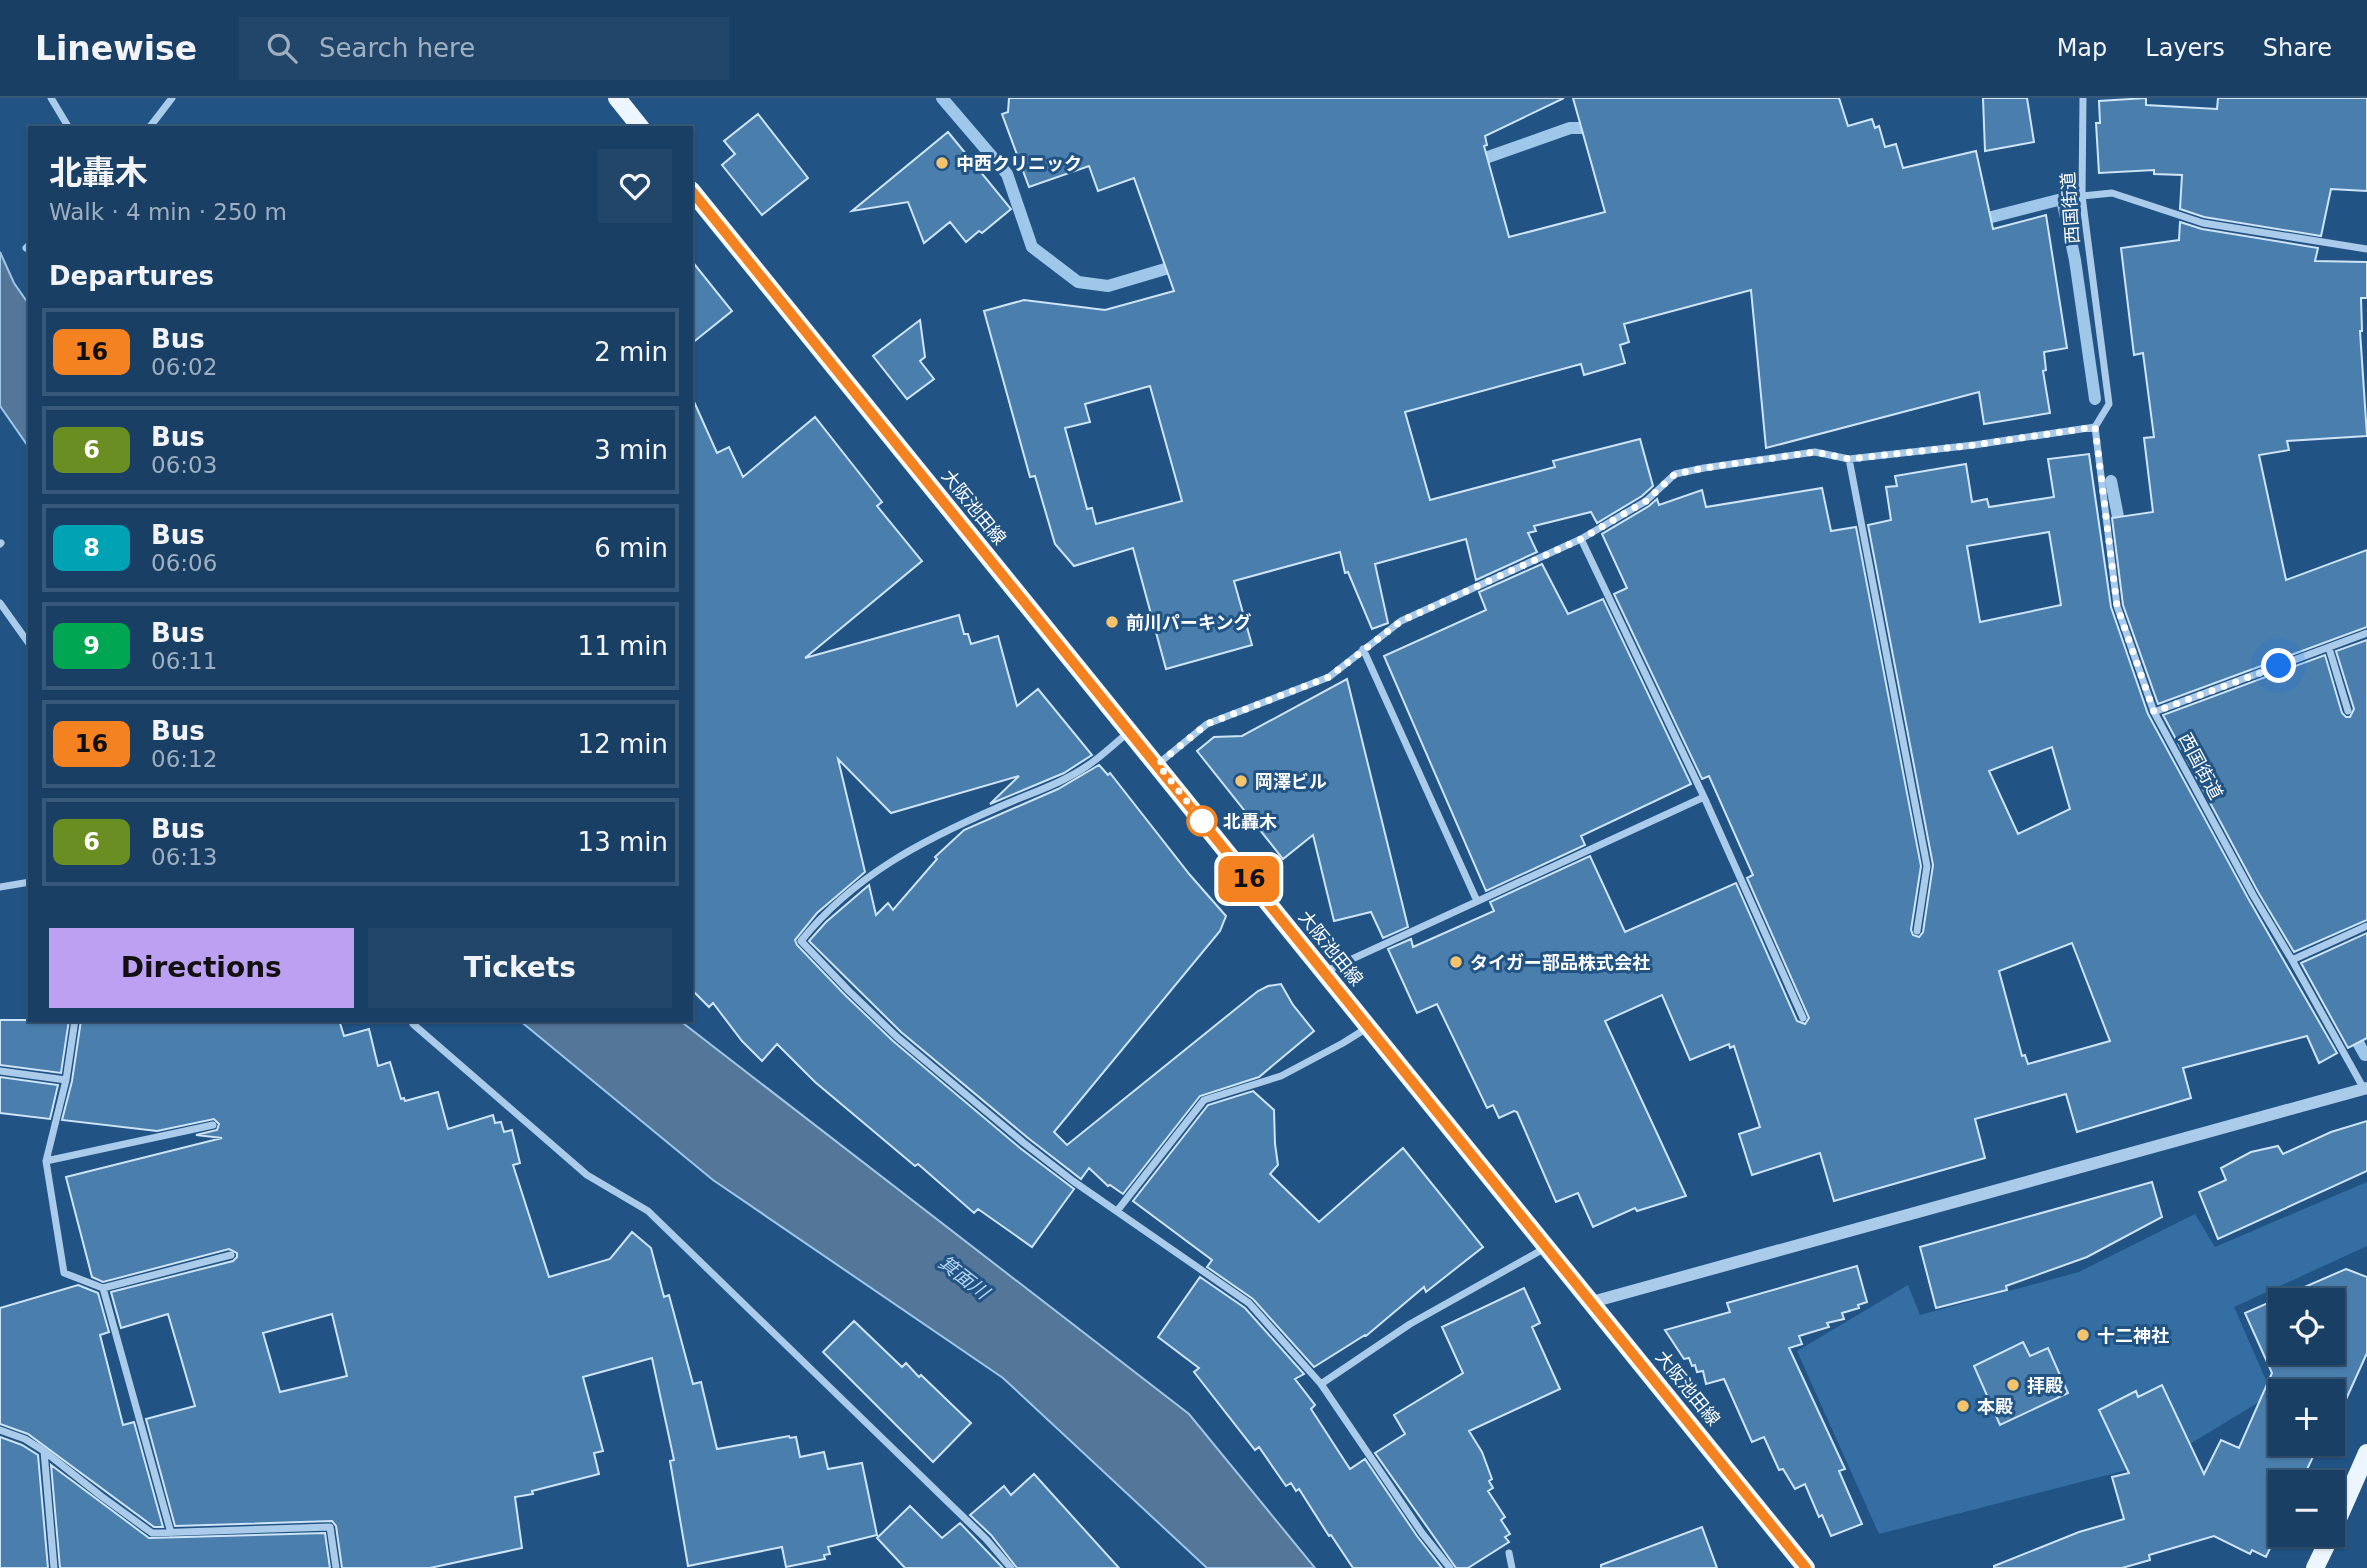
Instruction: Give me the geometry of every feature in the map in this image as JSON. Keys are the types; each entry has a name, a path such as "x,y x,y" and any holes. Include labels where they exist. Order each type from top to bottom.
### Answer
{"main road":[{"path":"617,98 639,126"},
{"name":"大阪池田線","path":"693,192 1806,1568"},
{"path":"2345,1503 2367,1453"},
{"path":"2315,1568 2325,1547"}],"street":[{"path":"51,98 68,126"},
{"path":"151,126 172,98"},
{"name":"西国街道","path":"2083,98 2082,196 2109,404 2095,427 2117,606 2154,712 2253,895 2365,1088"},
{"path":"2082,196 2112,193 2203,223 2367,249"},
{"path":"1158,764 1207,724 1329,677 1401,621 1581,539 1646,501 1675,474 1815,452 1850,459 1974,445 2095,427"},
{"path":"1850,459 1927,866 1917,931"},
{"path":"1581,539 1704,797 1803,1018"},
{"path":"0,603 28,640"},
{"path":"2154,712 2367,633"},
{"path":"2329,648 2348,711"},
{"path":"1363,649 1477,901"},
{"path":"1130,731 1086,767 954,828 888,863 841,898 820,917 801,941 897,1037 1024,1143 1250,1303 1321,1384 1422,1533 1450,1568"},
{"path":"1324,972 1704,797"},
{"path":"0,887 28,882"},
{"path":"2292,960 2367,926"},
{"path":"75,1022 66,1080 46,1161 64,1273 103,1288 231,1255"},
{"path":"413,1024 587,1175 648,1212 986,1539 1011,1568"},
{"path":"1117,1211 1204,1100 1281,1076 1367,1028"},
{"path":"0,1071 66,1080"},
{"path":"1592,1302 2365,1088"},
{"path":"46,1161 213,1125"},
{"path":"1321,1384 1410,1324 1548,1247"},
{"path":"103,1288 171,1533"},
{"path":"0,1430 25,1439 44,1451 152,1532 330,1527 336,1568"},
{"path":"44,1451 54,1568"},
{"path":"1509,1553 1512,1568"}],"shaded area":[{"name":"十二神社","path":"2367,1182 2367,1246 2275,1288 2268,1288 2268,1291 2234,1307 2268,1385 2268,1396 2162,1461 1879,1534 1797,1351 1908,1285 1920,1315 2079,1272 2195,1214 2215,1247"}],"water":[{"path":"0,252 14,283 28,303 28,446 0,406"},
{"name":"箕面川","path":"521,1022 682,1022 1189,1414 1315,1568 1207,1568 1003,1378 713,1180"}],"building":[{"path":"1009,98 1564,98 1485,136 1487,145 1484,146 1509,237 1605,212 1573,98 1839,98 1848,126 1872,119 1875,128 1879,126 1885,147 1896,144 1903,168 1976,151 1993,229 2046,215 2067,348 2044,352 2046,370 2043,371 2050,413 1984,424 1979,392 1766,448 1751,290 1624,324 1629,342 1620,345 1625,363 1584,375 1581,364 1405,412 1430,500 1555,467 1553,461 1640,439 1653,486 1642,496 1597,523 1591,512 1534,526 1536,531 1528,533 1537,552 1476,580 1466,539 1375,564 1388,623 1372,629 1348,572 1345,573 1340,552 1234,581 1252,645 1166,669 1133,548 1074,566 1055,544 1035,476 1030,477 984,311 1024,300 1105,310 1174,291 1134,178 1098,191 1089,166 1029,187 1002,114 1008,112","holes":["1150,386 1182,501 1096,524 1092,508 1087,509 1065,428 1090,422 1085,404"]},
{"path":"1983,98 2027,98 2034,142 1985,151"},
{"path":"2146,98 2146,105 2217,109 2218,98 2367,98 2367,191 2331,189 2321,236 2204,217 2180,209 2182,175 2154,174 2154,170 2099,173 2096,123 2100,123 2099,101"},
{"path":"758,114 808,178 762,215 722,165 735,154 724,141"},
{"name":"中西クリニック","path":"948,132 1011,209 982,233 979,231 966,242 950,222 924,243 908,202 852,211"},
{"path":"2180,222 2202,229 2318,248 2315,261 2367,262 2367,298 2361,298 2360,331 2367,436 2287,441 2289,450 2259,455 2286,580 2367,550 2367,627 2158,704 2123,605 2112,518 2153,512 2144,438 2154,437 2143,353 2134,355 2121,248 2179,240"},
{"path":"693,262 732,311 693,342"},
{"path":"920,320 925,357 920,361 934,379 907,399 873,356"},
{"path":"693,399 717,453 729,447 743,477 815,417 882,502 877,506 922,561 805,658 959,615 964,634 968,634 971,644 998,636 1017,706 1038,689 1092,755 1064,773 990,804 1019,776 891,813 838,759 865,872 817,913 795,940 845,995 893,1041 1020,1148 1074,1189 1032,1247 978,1209 974,1213 918,1164 915,1166 815,1082 777,1044 762,1061 742,1041 713,1003 709,1007 693,991"},
{"path":"2089,454 2111,607 2148,714 2248,898 2337,1053 2319,1063 2307,1036 2183,1068 2191,1098 2077,1132 2066,1094 1975,1119 1985,1158 1834,1201 1820,1153 1752,1175 1739,1134 1760,1127 1734,1046 1730,1048 1729,1044 1690,1060 1662,995 1605,1021 1686,1196 1637,1211 1635,1208 1593,1227 1578,1193 1556,1202 1517,1112 1499,1118 1493,1105 1487,1108 1437,1004 1417,1013 1388,949 1411,939 1413,947 1494,911 1490,902 1590,856 1625,932 1736,883 1797,1021 1805,1024 1809,1018 1747,878 1753,875 1709,776 1702,779 1614,594 1627,588 1602,534 1657,499 1659,505 1702,490 1706,507 1822,488 1831,531 1856,527 1921,866 1911,930 1913,935 1919,937 1923,932 1933,865 1868,525 1891,520 1886,487 1897,486 1895,476 1966,464 1972,502 1987,499 1989,507 2054,497 2048,459","holes":["2049,532 2061,605 1980,622 1967,546","2052,747 2070,809 2018,834 1989,771","2072,943 2110,1041 2028,1064 2025,1055 2022,1056 1999,971"]},
{"path":"1542,564 1568,614 1603,599 1691,784 1581,836 1585,845 1486,891 1384,656 1486,610 1479,592"},
{"path":"2367,640 2367,920 2294,952 2258,892 2163,715 2325,655 2342,713 2350,717 2354,709 2336,651"},
{"path":"1347,679 1408,927 1383,938 1371,912 1334,921 1313,835 1283,859 1197,751 1214,737 1242,736"},
{"path":"1099,765 1108,775 1110,773 1190,875 1226,916 1220,931 1054,1132 1067,1145 1258,991 1268,986 1281,984 1293,1005 1314,1031 1259,1077 1200,1096 1123,1194 1108,1186 1089,1168 1081,1179 1028,1138 901,1032 809,941 826,922 869,885 876,915 888,903 893,910 937,859 935,857 964,830 1058,789"},
{"path":"2367,933 2367,1038 2348,1048 2301,963"},
{"path":"0,1020 69,1022 61,1073 0,1065"},
{"path":"81,1022 340,1022 344,1036 369,1029 378,1066 390,1062 401,1099 404,1098 405,1101 438,1092 448,1129 493,1115 495,1123 501,1122 504,1132 512,1130 520,1163 513,1165 549,1277 610,1259 632,1232 651,1248 664,1297 669,1295 693,1384 701,1382 717,1449 789,1436 796,1437 800,1457 824,1452 828,1469 862,1463 877,1535 828,1547 830,1554 824,1555 825,1559 786,1567 782,1547 688,1566 670,1461 674,1460 652,1358 583,1377 603,1451 594,1453 599,1474 515,1497 522,1548 430,1568 342,1568 336,1526 332,1521 175,1526 146,1419 195,1406 168,1314 121,1328 111,1292 233,1261 237,1253 229,1249 103,1282 92,1277 66,1177 222,1138 196,1135 217,1130 219,1124 214,1119 157,1131 62,1120 72,1081","holes":["332,1314 347,1376 280,1392 263,1333"]},
{"path":"0,1077 58,1085 50,1119 0,1113"},
{"path":"1253,1091 1274,1110 1278,1165 1270,1174 1319,1222 1403,1148 1483,1247 1426,1292 1424,1287 1366,1336 1314,1367 1253,1299 1207,1267 1212,1260 1133,1201 1208,1105"},
{"path":"2367,1121 2367,1171 2218,1239 2199,1192 2226,1180 2221,1168 2251,1152 2278,1146 2283,1154 2331,1132"},
{"path":"2152,1182 2162,1217 2087,1257 2006,1286 2007,1290 1936,1308 1920,1247"},
{"path":"1857,1266 1867,1302 1858,1305 1859,1308 1842,1313 1844,1319 1827,1323 1829,1327 1799,1336 1802,1344 1789,1348 1845,1469 1839,1471 1862,1524 1831,1536 1822,1515 1819,1517 1805,1484 1795,1489 1783,1469 1779,1470 1764,1437 1752,1442 1724,1379 1706,1384 1703,1371 1697,1372 1689,1358 1684,1359 1665,1330 1730,1312 1727,1303"},
{"path":"2346,1269 2367,1277 2367,1353 2345,1402 2345,1379 2269,1379 2272,1373 2268,1365 2345,1365 2345,1288 2302,1288"},
{"path":"1200,1277 1245,1308 1304,1374 1295,1379 1315,1405 1311,1409 1350,1469 1365,1459 1442,1568 1353,1568 1299,1489 1296,1491 1291,1483 1286,1486 1259,1447 1255,1450 1194,1372 1199,1368 1158,1337"},
{"path":"78,1285 98,1293 109,1332 100,1335 123,1425 134,1422 163,1527 154,1527 28,1434 0,1424 0,1308"},
{"path":"1524,1288 1540,1323 1532,1327 1560,1389 1469,1431 1482,1452 1492,1479 1489,1481 1493,1488 1488,1491 1505,1517 1501,1520 1510,1534 1505,1537 1509,1542 1468,1568 1456,1568 1375,1453 1405,1434 1394,1415 1463,1373 1442,1327"},
{"path":"2268,1303 2268,1364 2245,1313"},
{"path":"854,1321 902,1367 906,1363 919,1377 921,1375 971,1423 933,1462 823,1352"},
{"name":"拝殿","path":"2023,1342 2030,1356 2048,1348 2068,1393 2000,1425 1974,1366"},
{"path":"2268,1382 2268,1456 2313,1456 2307,1470 2268,1470 2268,1547 2271,1547 2266,1557 2252,1550 2250,1554 2214,1536 2149,1555 2150,1560 2122,1568 1994,1568 2079,1532 2124,1519 2112,1477 2129,1473 2099,1410 2136,1391 2138,1397 2162,1385 2204,1474 2221,1440 2239,1448"},
{"path":"0,1437 22,1445 38,1455 48,1568 0,1568"},
{"path":"51,1465 149,1538 325,1533 330,1568 60,1568"},
{"path":"1034,1474 1119,1568 1017,1568 991,1535 970,1515 1004,1486 1011,1495"},
{"path":"910,1506 942,1538 960,1523 1003,1568 905,1568 877,1538"},
{"path":"1702,1527 1717,1568 1601,1568 1601,1565"}],"waterway":[{"path":"942,98 1007,174 1032,247 1078,282 1108,286 1182,264"},
{"path":"1474,162 1570,128 1597,128"},
{"path":"1976,221 2062,199 2075,260 2095,399"},
{"path":"2111,481 2121,532"},
{"path":"2351,1030 2365,1055"}],"bus line":[{"name":"16","path":"693,192 1806,1568"}],"place":[{"name":"中西クリニック","path":"942,163"},
{"name":"前川パーキング","path":"1112,622"},
{"name":"岡澤ビル","path":"1241,781"},
{"name":"北轟木","path":"1202,821"},
{"name":"タイガー部品株式会社","path":"1456,962"},
{"name":"十二神社","path":"2083,1335"},
{"name":"拝殿","path":"2013,1385"},
{"name":"本殿","path":"1963,1406"}],"route":[{"path":"1202,821 1158,764 1207,724 1329,677 1401,621 1581,539 1646,501 1675,474 1815,452 1850,459 1974,445 2095,427 2117,606 2154,712 2279,666"}]}
